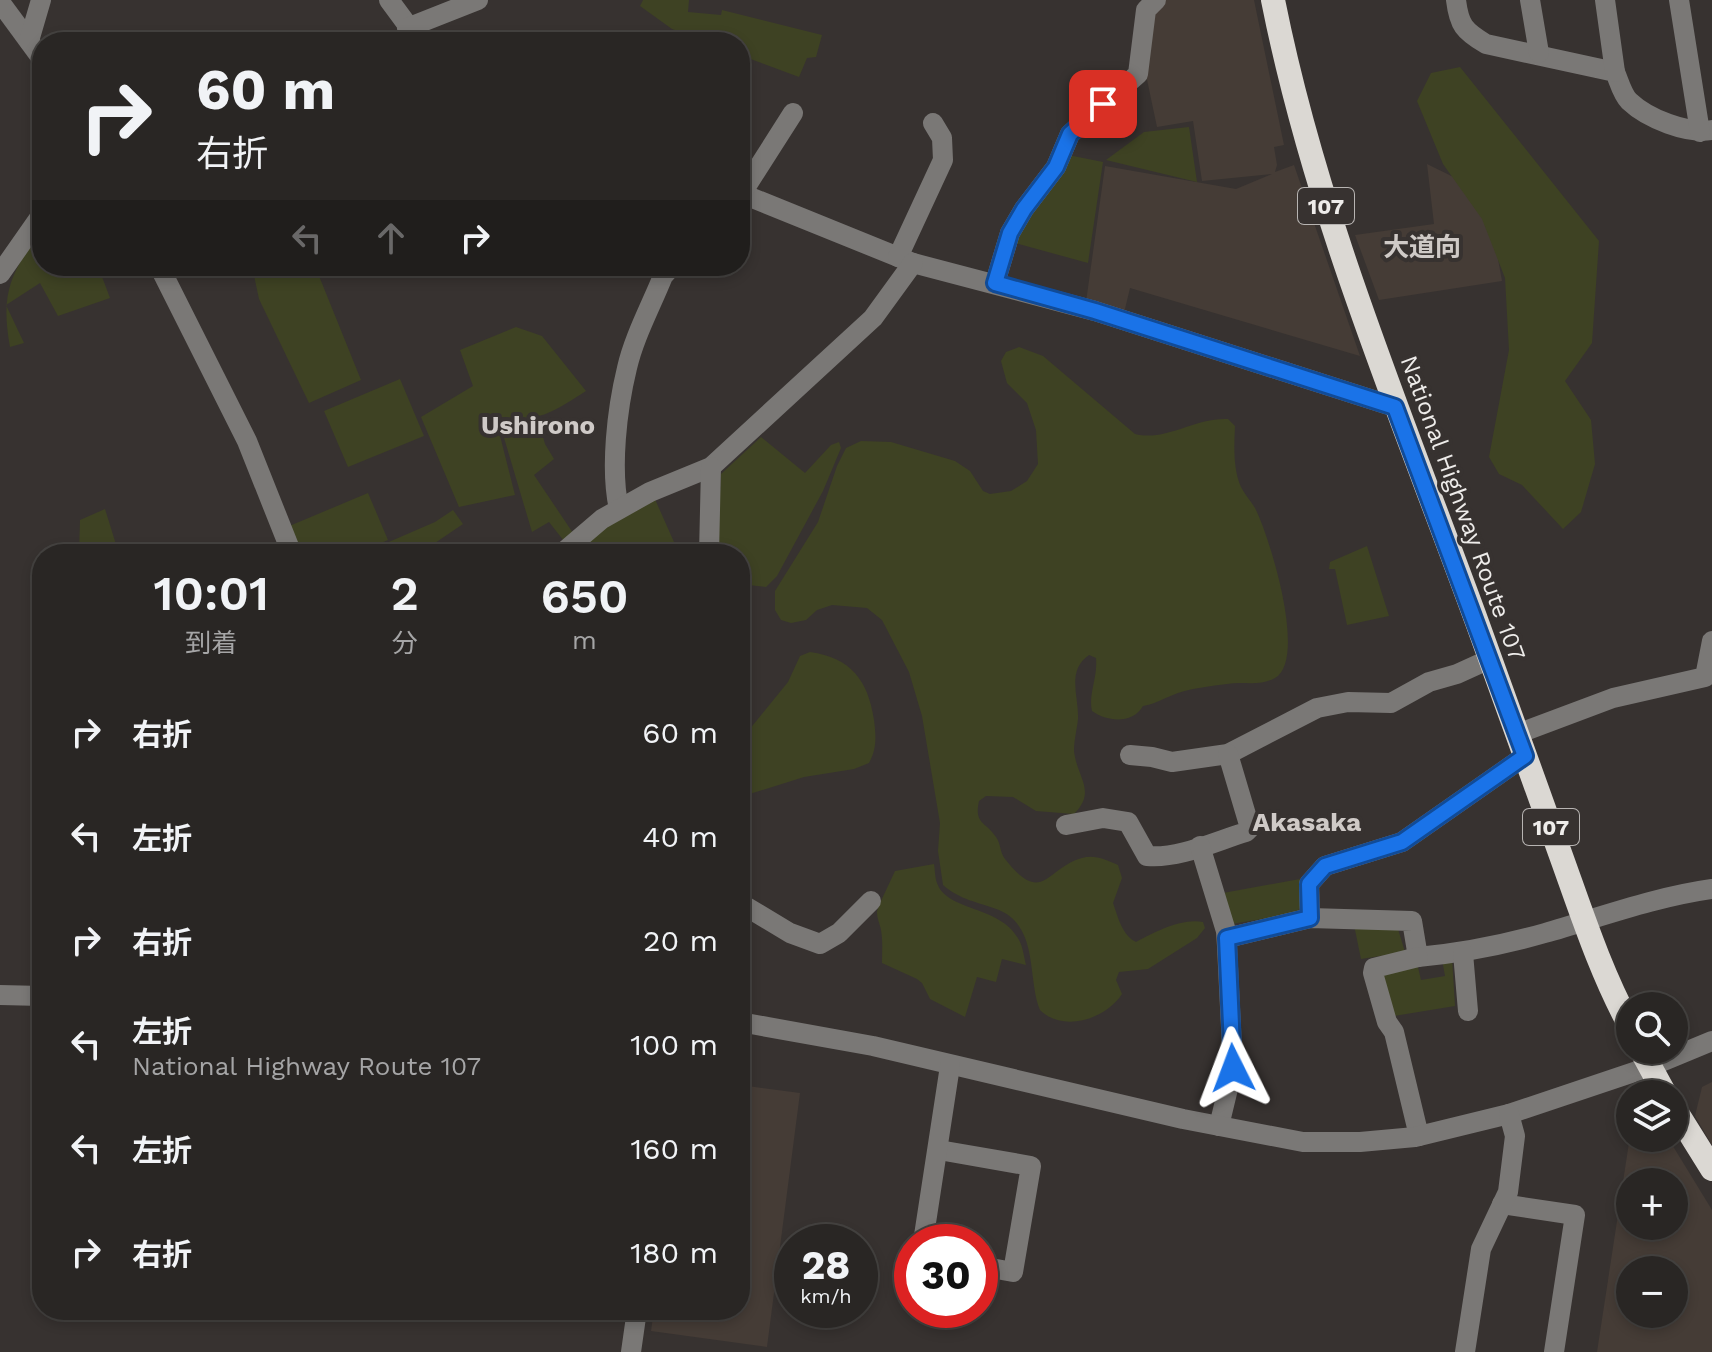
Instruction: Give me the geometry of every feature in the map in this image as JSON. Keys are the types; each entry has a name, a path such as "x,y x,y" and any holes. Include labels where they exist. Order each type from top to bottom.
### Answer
{"highway":[{"name":"National Highway Route 107","path":"1273,0 1287,66 1333,231 1584,921 1616,1001"},
{"path":"1688,1130 1712,1169"}],"street":[{"path":"29,41 41,0"},
{"path":"389,0 412,32"},
{"path":"995,283 1010,233 1056,167 1070,134 1138,74 1146,10 1156,0"},
{"path":"1456,0 1459,21 1470,35 1486,44 1539,53 1615,72"},
{"path":"1530,0 1539,53"},
{"path":"1605,0 1615,72 1627,99 1648,115 1706,131 1679,0"},
{"path":"0,2 32,45"},
{"path":"419,32 468,2"},
{"path":"750,179 793,113"},
{"path":"573,544 619,509 650,492 711,467 873,318 905,260 943,160 942,138 933,123"},
{"path":"750,197 905,260 1095,311 1395,407"},
{"path":"0,274 32,228"},
{"path":"164,276 247,441 288,544"},
{"path":"619,509 614,460 627,367 663,276"},
{"path":"709,544 711,467"},
{"path":"1310,918 1309,884 1325,866 1402,842 1521,745 1613,698 1705,677 1712,641"},
{"path":"1130,755 1172,762 1228,754 1317,708 1348,702 1391,703 1429,682 1490,659"},
{"path":"1066,825 1103,818 1128,822 1147,856 1179,852 1246,832 1250,828 1228,754"},
{"path":"1200,846 1227,938 1233,1068 1219,1126"},
{"path":"1419,1136 1394,1032 1387,1022 1374,968 1418,957 1463,953 1676,894 1712,889"},
{"path":"750,909 790,933 820,944 839,933 871,901"},
{"path":"1227,938 1310,918 1412,921 1418,957"},
{"path":"1463,953 1468,1011"},
{"path":"0,995 32,996"},
{"path":"750,1024 873,1046 950,1066 1303,1142 1360,1142 1419,1136 1509,1114 1633,1064"},
{"path":"1688,1047 1712,1041"},
{"path":"926,1224 950,1066"},
{"path":"1465,1352 1481,1249 1508,1192 1515,1136 1509,1114"},
{"path":"939,1150 1031,1166 1013,1272 998,1269"},
{"path":"1502,1204 1575,1215 1554,1352"},
{"path":"631,1352 636,1320"}],"shaded area":[{"path":"1164,0 1254,0 1284,145 1274,147 1275,172 1294,165 1360,356 1130,288 1124,313 1086,302 1105,166 1236,189 1272,174 1202,181 1193,121 1157,127 1146,75 1152,12"},
{"path":"1427,164 1486,193 1502,281 1379,300 1355,235 1434,224"},
{"path":"1712,1082 1712,1145 1695,1116 1702,1087"},
{"path":"750,1086 800,1093 783,1224 774,1224 774,1293 767,1347 651,1331 653,1320 750,1320"},
{"path":"1628,1152 1677,1152 1686,1168 1625,1168"},
{"path":"1688,1171 1712,1210 1712,1352 1597,1352 1616,1228 1616,1240 1688,1240"}],"green space":[{"path":"643,0 689,0 688,12 721,15 722,10 822,35 816,57 807,58 799,77 750,59 750,32 680,32 640,6"},
{"path":"1460,67 1599,241 1592,343 1565,381 1591,420 1595,464 1581,512 1563,529 1522,485 1499,474 1489,457 1509,350 1505,278 1482,219 1443,164 1417,101 1431,73"},
{"path":"1189,127 1197,182 1106,160 1144,132"},
{"path":"1068,155 1103,162 1088,263 1015,243"},
{"path":"32,244 32,276 102,276 110,298 58,316 40,283 7,304 16,271"},
{"path":"254,276 319,276 361,380 309,403 259,299"},
{"path":"7,307 24,343 10,347 7,328"},
{"path":"516,327 542,336 586,391 543,415 522,418 495,416 515,495 459,507 421,417 473,386 460,350"},
{"path":"1019,347 1043,356 1135,434 1158,435 1216,419 1228,419 1235,426 1238,480 1255,508 1269,543 1287,623 1288,647 1284,666 1275,678 1184,691 1143,706 1139,712 1126,718 1112,719 1092,711 1096,658 1089,655 1078,669 1075,684 1078,719 1074,751 1085,791 1081,806 1074,814 1036,811 1013,797 986,796 979,801 979,818 996,837 1005,859 1028,880 1044,880 1070,863 1087,857 1118,865 1122,878 1113,903 1124,930 1136,942 1177,924 1203,922 1205,928 1197,938 1148,969 1119,972 1116,980 1122,994 1115,1003 1095,1016 1072,1022 1049,1017 1040,1010 1030,954 1020,928 1012,918 943,885 938,851 940,823 922,716 909,672 882,620 867,608 832,605 817,610 806,620 791,623 781,620 775,610 775,591 818,522 846,448 861,441 891,442 955,461 970,471 983,491 990,494 1011,491 1027,481 1038,464 1036,430 1027,403 1007,383 1001,361 1006,352"},
{"path":"400,379 424,436 348,467 324,411"},
{"path":"538,420 545,444 554,459 534,475 573,533 564,541 549,522 532,532 499,421 522,426"},
{"path":"761,437 805,473 831,445 839,442 841,448 823,491 777,576 766,587 750,585 750,544 718,544 721,474"},
{"path":"368,493 388,540 379,544 294,544 287,527"},
{"path":"654,497 675,544 583,544 618,516"},
{"path":"105,509 116,544 79,544 80,520"},
{"path":"453,510 463,524 433,544 384,544 435,522"},
{"path":"1367,546 1389,616 1347,625 1335,569 1329,569 1330,562"},
{"path":"810,652 836,660 847,666 862,682 874,720 872,758 869,763 854,769 804,777 750,794 750,729 788,682 800,656"},
{"path":"934,864 936,881 943,892 963,905 1000,920 1011,929 1020,943 1026,965 1002,959 996,982 977,977 965,1017 930,999 917,979 882,963 882,934 877,912 895,871"},
{"path":"1300,879 1303,893 1296,913 1232,924 1223,893"},
{"path":"1354,925 1398,929 1405,952 1361,959"},
{"path":"1452,958 1455,1006 1394,1016 1382,975 1417,963 1421,980 1445,976 1442,959"}],"district":[{"name":"大道向","path":"1422,247"},
{"name":"Ushirono","path":"538,425"},
{"name":"Akasaka","path":"1307,822"}],"route":[{"path":"1103,104 1070,134 1056,167 1024,209 1010,233 995,283 1095,311 1395,407 1525,756 1402,842 1325,866 1309,884 1310,918 1227,938 1233,1068"}]}
